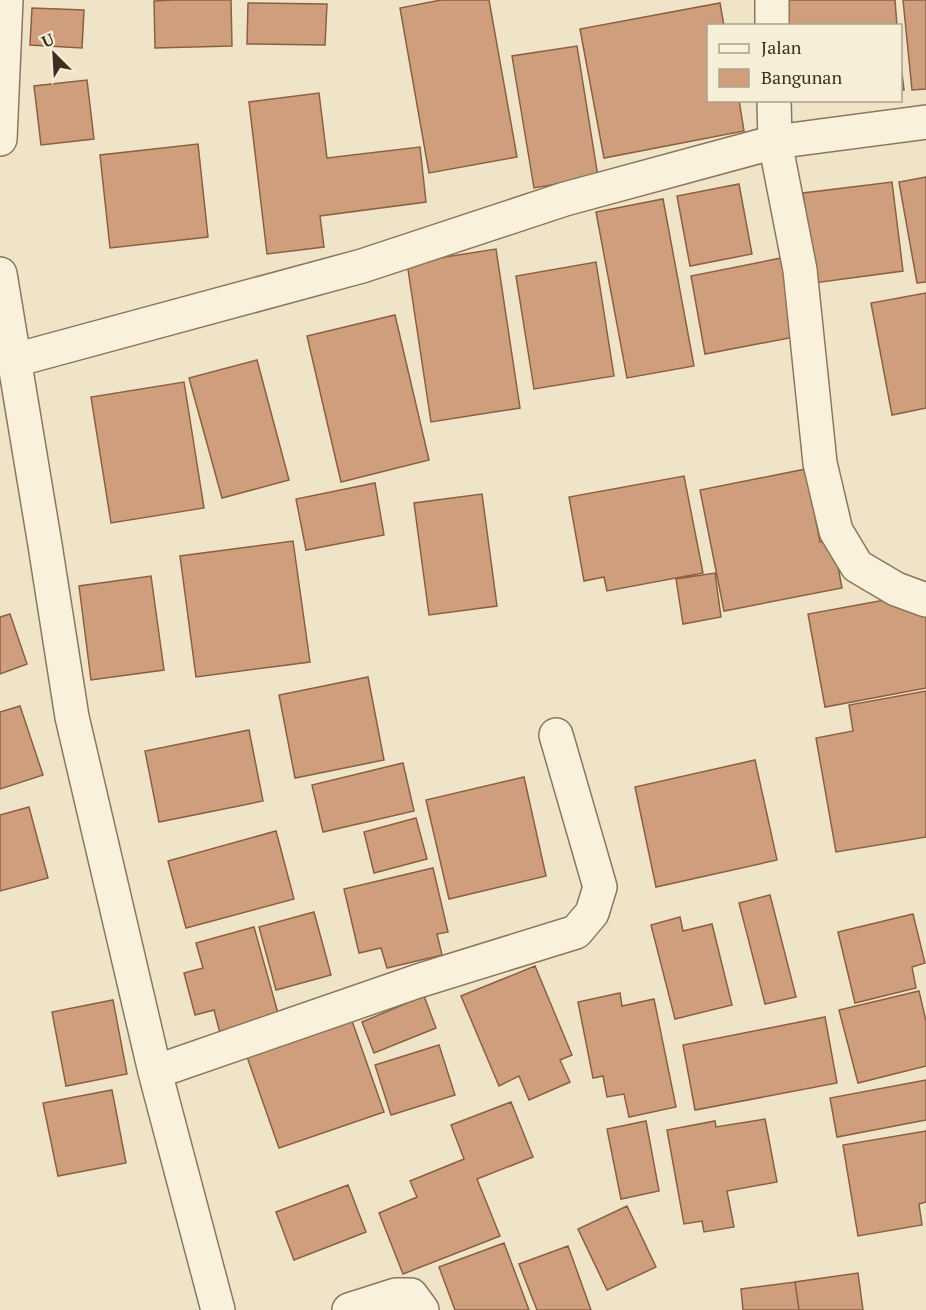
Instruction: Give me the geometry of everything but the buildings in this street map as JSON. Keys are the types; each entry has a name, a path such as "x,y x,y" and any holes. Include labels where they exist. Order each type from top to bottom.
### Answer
{"street":[{"path":"0,139 6,0"},
{"path":"772,0 772,24"},
{"path":"774,102 775,142 800,270 820,463 836,531 857,566 896,589 926,600"},
{"path":"15,360 362,266 565,199 775,142 926,122"},
{"path":"0,274 72,717 155,1072 218,1310"},
{"path":"155,1072 418,981 576,932 592,913 600,887 556,735"},
{"path":"349,1310 396,1295 411,1295 422,1310"}]}
